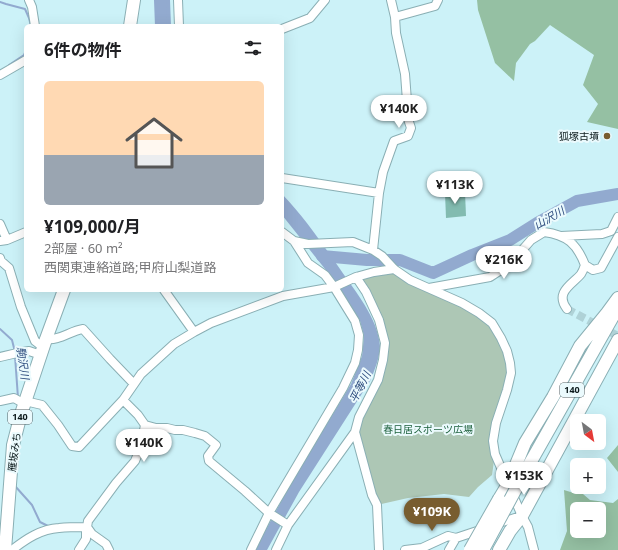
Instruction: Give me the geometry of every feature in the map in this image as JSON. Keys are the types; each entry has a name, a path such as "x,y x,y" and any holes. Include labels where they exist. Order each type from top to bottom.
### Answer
{"highway":[{"path":"130,24 134,0"},
{"name":"雁坂みち","path":"5,550 13,445 21,414 20,400 43,347 63,292"},
{"path":"470,550 508,484 525,443 580,346 608,313 618,298"},
{"name":"140","path":"483,550 525,472 618,308"},
{"path":"499,550 510,531 522,516 618,340"}],"street":[{"path":"29,0 32,7 35,24"},
{"path":"178,0 179,24"},
{"path":"284,28 310,18 324,0"},
{"path":"373,250 379,193 383,172 394,141 408,136 412,128 405,110 408,101 405,74 396,33 395,17 391,0"},
{"path":"395,17 435,6 438,0"},
{"path":"0,75 24,61"},
{"path":"284,178 379,193"},
{"path":"560,236 602,234 611,231 618,217"},
{"path":"0,224 3,241 24,233"},
{"path":"429,288 490,277 510,264 531,240 544,232 556,233 572,242 576,246 585,265 593,270 601,268 618,237"},
{"path":"251,550 269,513 343,388 355,363 358,350 359,335 355,321 334,287 325,275 308,262 294,241 284,234"},
{"path":"294,241 308,244 353,242 373,250 382,256 392,268 410,280 462,303 492,323 502,338 507,351 511,373 496,424 493,441 495,454 528,528 534,550"},
{"path":"0,258 1,261 9,268 21,307 35,341 43,347"},
{"path":"567,309 564,305 564,292 581,274 585,265"},
{"path":"0,401 20,400 42,405 72,446 79,447 123,400 141,374 174,344 194,332 211,323 283,296 334,287 356,277 392,268"},
{"path":"276,550 288,525 355,432 359,417 378,380 385,343 379,320 366,292 356,277"},
{"path":"165,292 194,332"},
{"path":"0,357 43,347 51,340 76,330 83,329 134,384"},
{"path":"80,550 86,539 88,521 116,483 135,461 141,446 145,426 138,415 123,400"},
{"path":"145,426 183,430 205,436 216,445 208,456 209,461 269,513 288,525"},
{"path":"355,432 372,495 377,505 379,550"},
{"path":"405,550 422,548 448,536 456,538 522,516"},
{"path":"12,550 27,538 47,530 88,527"},
{"path":"88,527 92,534 106,544 109,550"},
{"path":"450,550 456,538"}],"green space":[{"path":"477,0 618,0 618,129 587,122 598,104 583,85 594,55 550,25 535,41 530,44 516,63 514,81 495,63 478,10"},
{"name":"春日居スポーツ広場","path":"394,269 492,323 510,363 496,424 495,454 492,475 469,497 444,494 408,498 377,505 355,432 378,380 385,343 356,277"},
{"path":"618,445 618,472 607,458"},
{"path":"564,490 570,492 570,494 583,494 590,500 605,502 570,502 570,538 606,538 606,502 613,503 618,499 618,550 560,550 567,531"}],"water":[{"path":"161,0 170,0 171,24 161,24"},
{"path":"284,196 312,230 365,305 375,325 380,350 370,381 299,492 267,550 255,550 291,483 351,384 362,356 364,336 360,321 333,279 284,218"}],"building":[{"path":"465,192 466,216 446,218 445,193"}],"waterway":[{"name":"平等川","path":"160,0 161,24"},
{"name":"駒沢川","path":"0,2 25,9 30,24"},
{"name":"駒沢川","path":"9,65 24,55"},
{"name":"山沢川","path":"322,256 367,260 400,260 433,273 510,240 577,201 618,194"},
{"name":"駒沢川","path":"0,329 12,340 15,352"},
{"name":"駒沢川","path":"15,356 18,398"},
{"name":"駒沢川","path":"15,486 32,505 40,522 50,527"}],"tunnel":[{"path":"567,309 618,336"}],"place":[{"name":"狐塚古墳","path":"607,136"}]}
